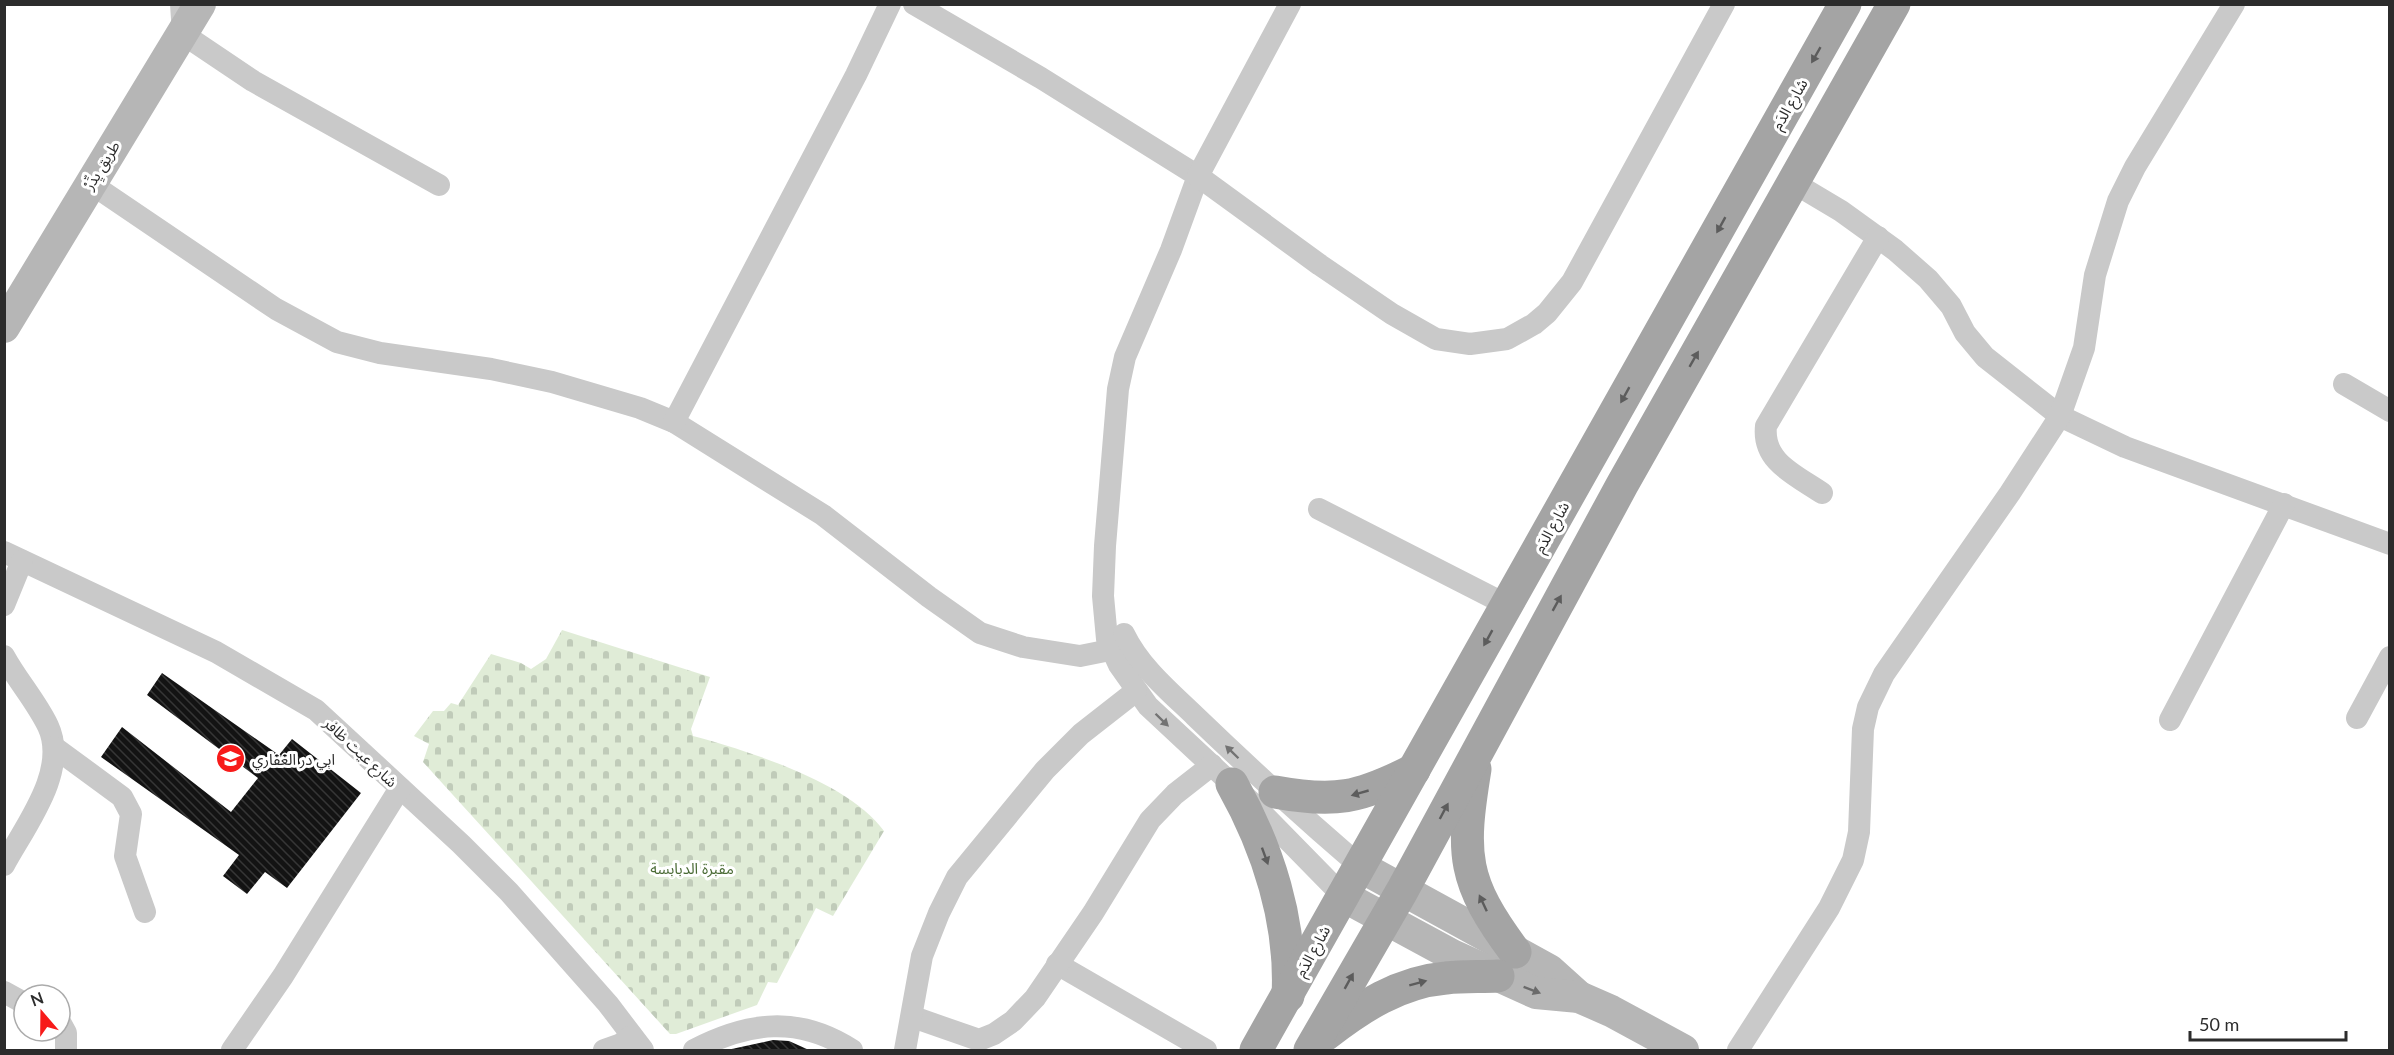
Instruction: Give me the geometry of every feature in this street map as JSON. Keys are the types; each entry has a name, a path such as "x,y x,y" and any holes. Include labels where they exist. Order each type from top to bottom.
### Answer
{"main road":[{"name":"شارع الدَم","path":"1256,1050 1845,4"},
{"path":"1312,1047 1402,891 1622,484 1894,4"},
{"path":"1312,1047 1351,1015 1392,992 1507,964 1467,859 1465,836 1480,743"},
{"path":"1275,792 1313,798 1342,798 1372,790 1414,770"},
{"path":"1222,774 1248,814 1276,892 1285,938 1288,996"}],"street":[{"name":"طريق يِدِّرْ","path":"4,327 90,183 182,19 200,4"},
{"path":"674,422 851,85 890,4"},
{"path":"914,4 1041,78 1198,176 1392,314 1436,339 1470,344 1507,339 1534,324 1547,314 1572,282 1724,4"},
{"path":"1290,4 1198,176 1171,250 1125,357 1113,439 1103,596 1136,691 1162,721 1222,774 1343,896 1452,955 1550,970 1579,997 1611,1011 1683,1050"},
{"path":"1738,1050 1829,908 1853,860 1859,832 1863,729 1868,707 1884,674 2010,493 2060,416 2084,348 2095,275 2118,201 2135,167 2234,4"},
{"path":"182,19 254,81 439,185"},
{"path":"90,183 276,309 337,342 380,354 491,369 552,382 640,408 674,422 823,515 929,597 980,633 1023,647 1080,656 1121,648 1144,666 1275,792 1361,867 1402,891 1507,964"},
{"path":"1794,183 1878,237 1928,279 1951,306 1971,343 1985,357 2060,416 2125,447 2390,544"},
{"path":"1822,493 1771,454 1765,440 1766,426 1878,237"},
{"path":"2344,384 2390,411"},
{"path":"2170,720 2284,504"},
{"path":"1319,509 1507,605"},
{"path":"4,605 13,556"},
{"name":"شارع عيت ظافر","path":"13,556 206,647 290,693 316,710 509,892 556,943 638,1043"},
{"path":"4,656 48,726 54,747 55,762 50,780 4,865"},
{"path":"2356,718 2390,657"},
{"path":"905,1050 925,946 939,913 965,866 1045,770 1081,734 1136,691"},
{"path":"54,747 122,797 131,814 125,856 145,912"},
{"path":"912,1017 979,1040 994,1034 1013,1021 1035,998 1093,913 1150,820 1175,794 1222,774"},
{"path":"232,1050 283,976 400,788"},
{"path":"1057,964 1206,1050"},
{"path":"694,1050 721,1036 769,1024 818,1032 852,1050"},
{"path":"604,1050 621,1044 638,1043"}],"green space":[{"name":"مقبرة الدبابسة","path":"562,630 710,677 691,729 693,736 742,750 797,771 848,798 884,831 833,916 816,908 777,983 768,982 757,1005 676,1034 670,1034 423,762 429,744 414,736 433,711 444,711 451,703 458,705 491,654 521,663 531,669 546,659"}],"building":[{"path":"162,673 279,755 292,739 361,793 287,888 265,872 247,894 223,876 239,855 101,757 122,727 231,812 258,778 147,695"},
{"path":"773,1040 789,1041 809,1050 727,1050"}],"place":[{"name":"ابي در الغفاري","path":"231,759"}]}
